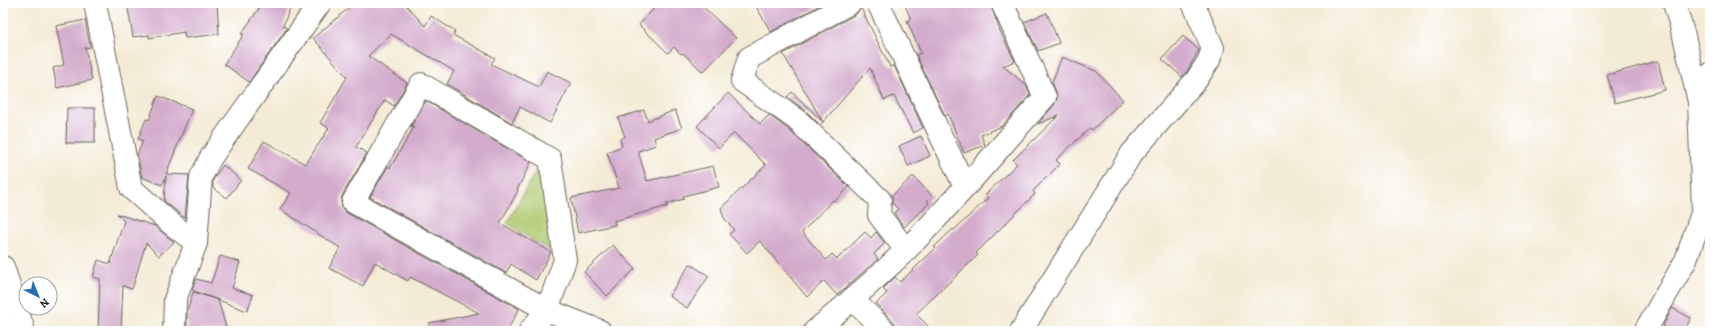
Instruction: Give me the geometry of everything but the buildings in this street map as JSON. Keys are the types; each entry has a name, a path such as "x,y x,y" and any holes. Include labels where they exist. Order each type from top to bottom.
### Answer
{"main road":[{"path":"95,3 131,188 169,222 196,243"},
{"path":"174,331 175,300 196,243 201,177 210,159 320,3"},
{"path":"850,3 749,58 742,81 796,119 880,200 879,215 906,250"},
{"path":"878,3 965,187"},
{"path":"815,331 906,250 965,187 1045,97 1002,3"},
{"path":"1021,331 1132,153 1197,79 1209,60 1212,48 1193,3"},
{"path":"1674,3 1705,99"},
{"path":"1645,331 1686,260 1703,210 1705,99 1710,74"},
{"path":"530,331 547,310 565,260 550,159 421,84 353,202 547,310 600,331"},
{"path":"3,267 24,331"},
{"path":"852,299 885,331"},
{"path":"3,327 5,331"}],"green space":[{"path":"539,165 551,209 555,252 534,241 507,223"}]}
